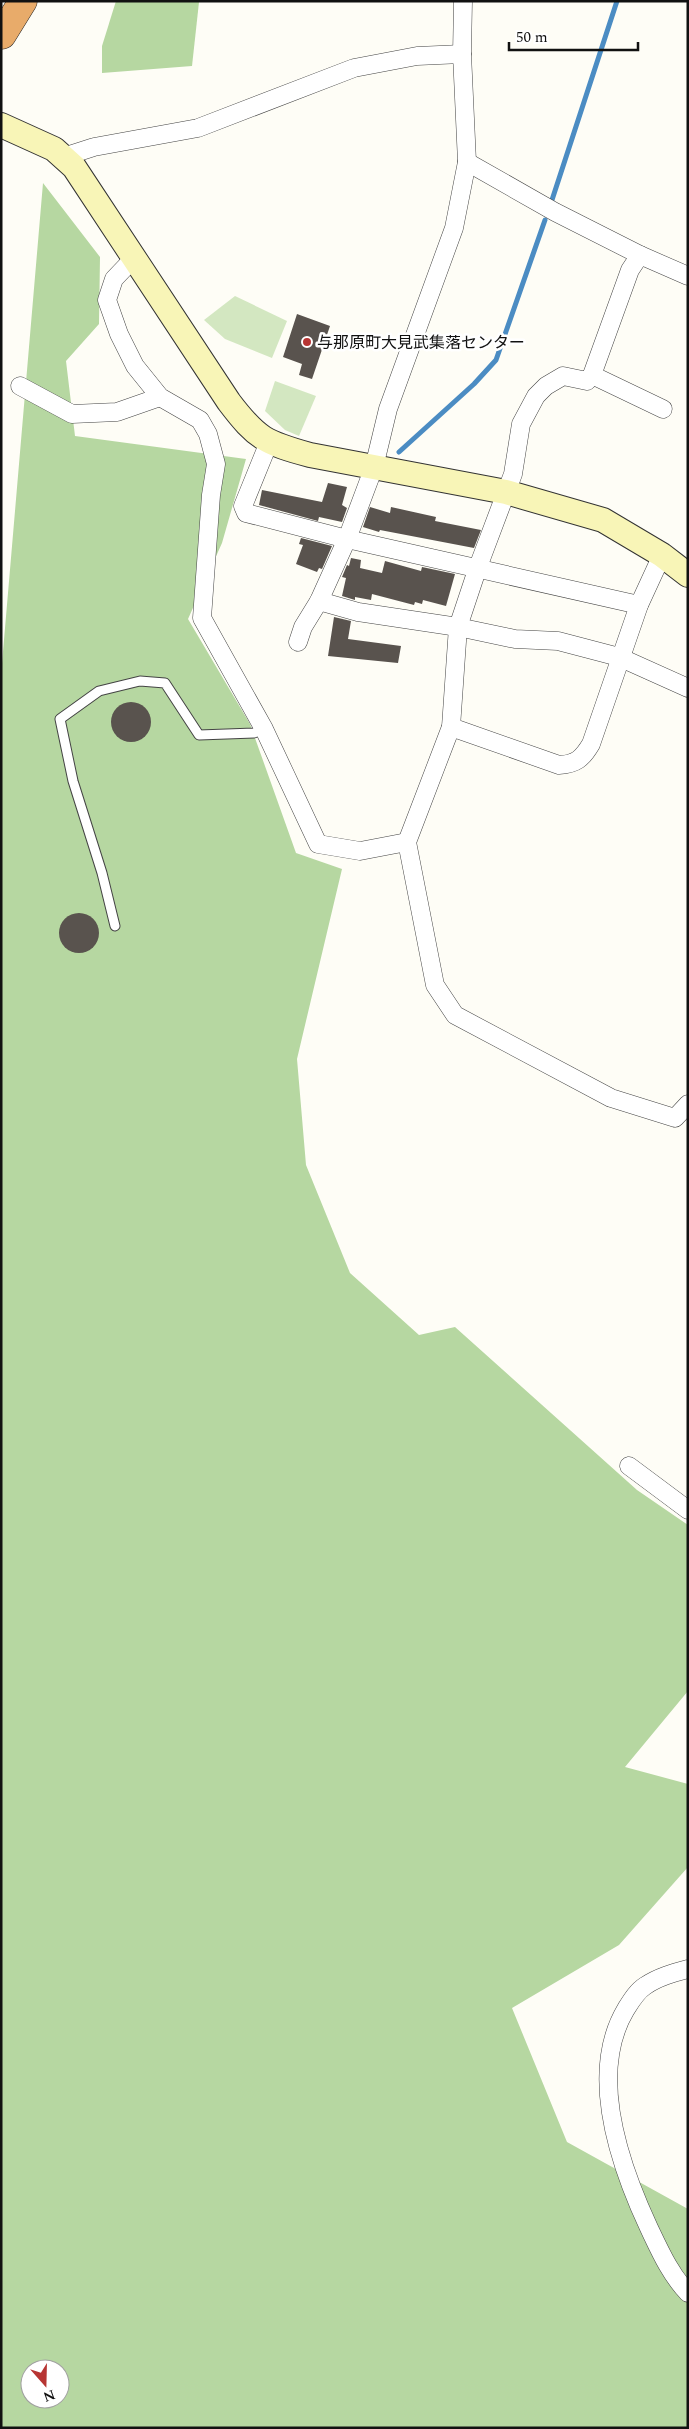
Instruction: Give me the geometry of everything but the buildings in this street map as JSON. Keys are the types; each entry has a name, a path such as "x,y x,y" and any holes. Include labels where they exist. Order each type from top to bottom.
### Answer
{"highway":[{"path":"2,37 10,1"},
{"path":"2,37 23,1"}],"street":[{"path":"298,642 303,627 319,601 347,539 374,467 388,409 454,228 467,162 462,54 463,1"},
{"path":"63,157 94,147 198,128 354,68 417,56 462,54"},
{"path":"1,125 34,138 54,149 82,177 229,402 246,425 269,442 310,455 506,492 603,520 662,555 688,575"},
{"path":"467,162 555,212 640,255 688,276"},
{"path":"640,255 630,270 592,375 587,381 563,376 546,386 536,396 521,424 514,474 478,567 458,627 451,727 407,842 435,985 455,1015 611,1098 675,1118 688,1104"},
{"path":"134,258 114,279 107,300 119,334 135,366 160,397 200,420 208,434 216,464 211,494 202,618 264,729 318,844 360,851 407,842"},
{"path":"592,375 663,409"},
{"path":"20,386 72,414 117,412 160,397"},
{"path":"269,442 243,506 246,513 347,539 478,567 638,605"},
{"path":"451,727 559,765 573,764 583,757 591,744 638,605 662,555"},
{"path":"319,601 358,612 458,627 515,639 558,641 619,657 688,688"},
{"path":"629,1466 688,1510"},
{"path":"688,1970 665,1976 645,1986 633,1998 621,2018 614,2038 609,2089 611,2116 625,2170 642,2213 667,2266 688,2293"}],"lane":[{"path":"115,926 102,874 73,781 60,719 99,691 140,681 165,684 199,735 254,733 264,729"}],"green space":[{"path":"116,1 199,2 192,66 102,73 102,46"},
{"path":"43,183 100,257 99,324 66,361 75,436 246,459 222,543 188,619 250,724 296,853 342,869 297,1059 306,1165 350,1273 419,1335 455,1327 637,1490 688,1525 688,1691 625,1767 688,1784 688,1867 619,1945 512,2008 567,2142 688,2209 688,2428 1,2428 1,675"},
{"path":"235,296 287,321 272,358 225,339 204,320"},
{"path":"275,381 316,396 299,436 285,430 265,411"}],"waterway":[{"path":"551,203 617,1"},
{"path":"399,452 474,384 496,360 545,220"}],"place":[{"name":"与那原町大見武集落センター","path":"307,342"}]}
